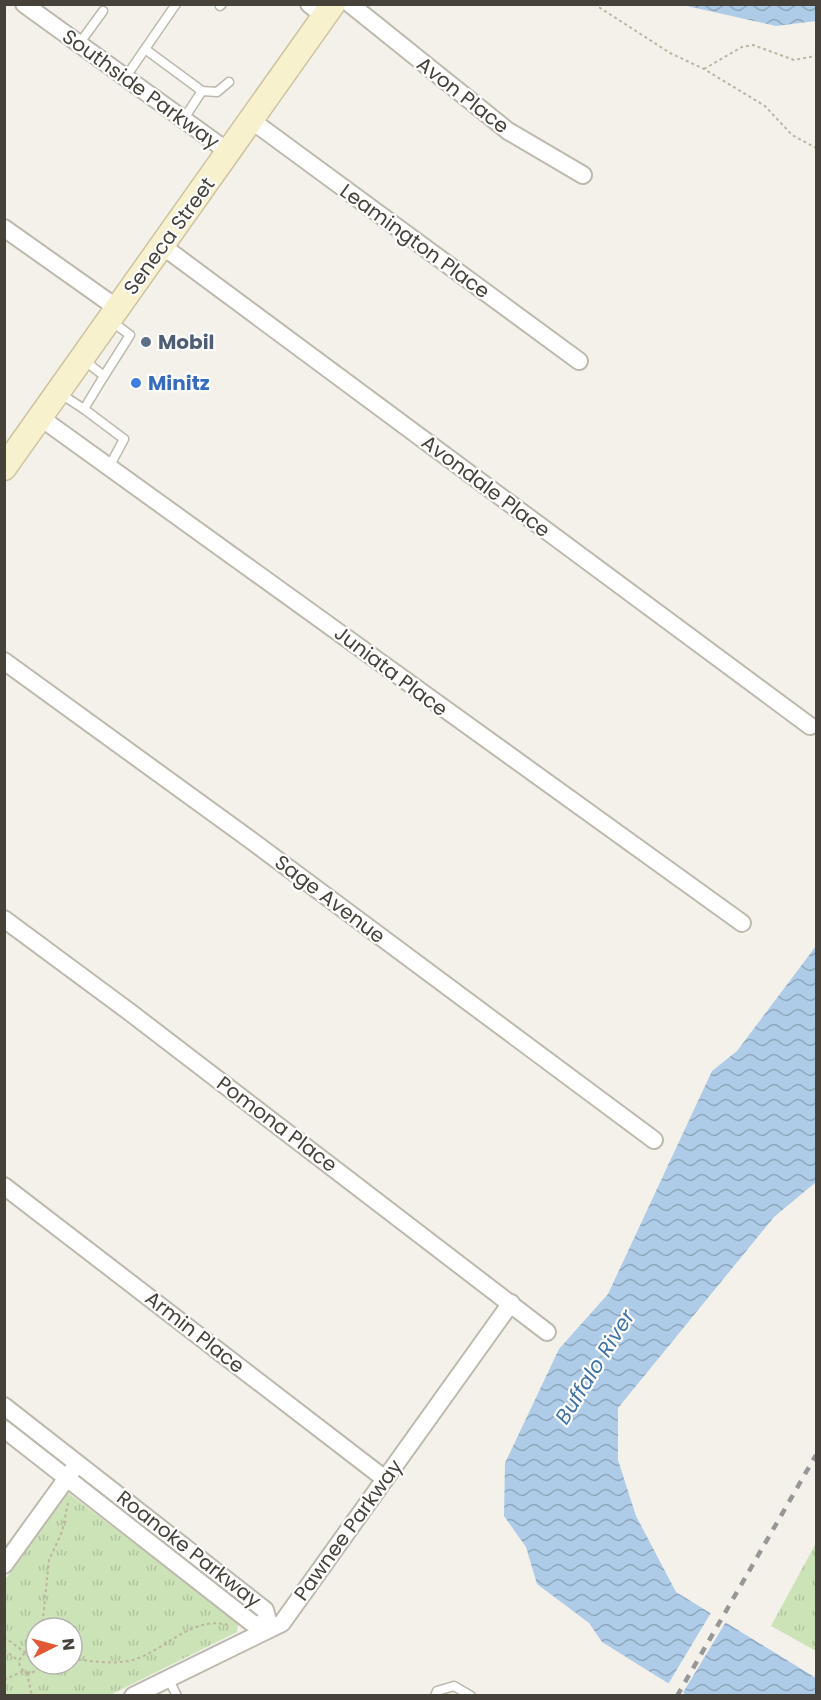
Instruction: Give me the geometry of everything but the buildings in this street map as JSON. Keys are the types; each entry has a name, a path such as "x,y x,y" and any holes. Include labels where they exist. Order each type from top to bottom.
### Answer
{"main road":[{"name":"Seneca Street","path":"4,468 161,245 230,153 322,8"}],"street":[{"name":"Southside Parkway","path":"24,4 230,153"},
{"name":"Avon Place","path":"350,4 508,131 583,175"},
{"name":"Leamington Place","path":"251,120 579,361"},
{"path":"4,228 113,314"},
{"name":"Avondale Place","path":"161,245 810,726"},
{"name":"Juniata Place","path":"41,418 742,923"},
{"name":"Sage Avenue","path":"4,661 252,841 654,1140"},
{"name":"Pomona Place","path":"4,920 131,1013 547,1332"},
{"name":"Armin Place","path":"4,1186 385,1479"},
{"name":"Pawnee Parkway","path":"133,1695 282,1623 511,1303"},
{"name":"Roanoke Parkway","path":"4,1406 79,1462 265,1610 270,1628"},
{"name":"Roanoke Parkway","path":"4,1429 63,1484 252,1623 270,1628"},
{"path":"4,1565 79,1462"}],"lane":[{"path":"125,78 176,4"},
{"path":"79,44 103,11"},
{"path":"146,49 202,90 218,92 229,82"},
{"path":"183,120 202,90"},
{"path":"84,409 130,335 113,314"},
{"path":"82,358 104,376"},
{"path":"59,392 124,439 109,467"},
{"path":"168,1678 177,1695"},
{"path":"435,1695 437,1691 454,1686 471,1695"}],"path":[{"path":"594,4 670,53 704,69 765,106 792,135 816,148"},
{"path":"704,69 742,47 753,45 794,60 816,56"},
{"path":"43,1616 49,1560 62,1532 68,1510 68,1499 63,1484"},
{"path":"84,1660 107,1663 134,1659 196,1626 210,1624 223,1623 241,1628 249,1639"},
{"path":"4,1637 24,1652"},
{"path":"4,1650 19,1662 23,1671 4,1680"},
{"path":"19,1662 24,1654"},
{"path":"28,1676 32,1695"}],"green space":[{"path":"67,1492 238,1623 237,1632 110,1695 5,1695 5,1580"},
{"path":"816,1543 816,1651 771,1626"}],"water":[{"path":"682,5 816,5 816,21 776,26"},
{"name":"Buffalo River","path":"816,946 816,1182 774,1217 618,1408 618,1460 636,1516 676,1592 816,1678 816,1695 687,1695 602,1642 589,1623 537,1584 526,1547 504,1516 505,1463 559,1349 608,1294 712,1071 737,1051"}],"pier":[{"path":"712,1611 727,1620 681,1696 667,1686"}],"railway":[{"path":"677,1696 816,1455"}],"place":[{"name":"Mobil","path":"146,342"},
{"name":"Minitz","path":"136,383"}]}
